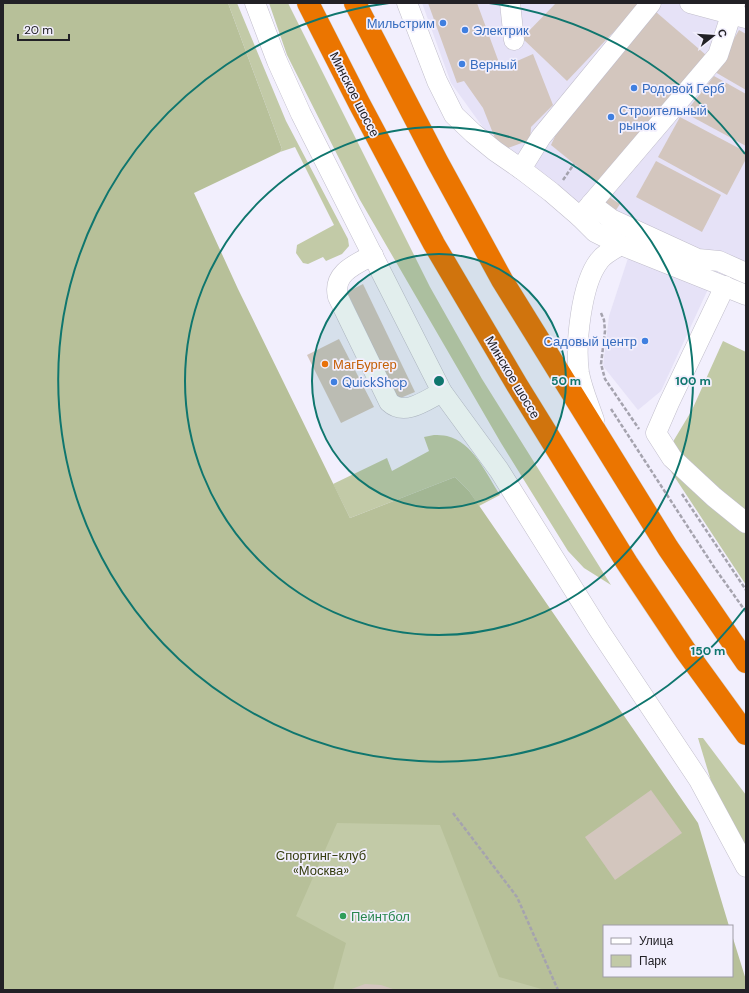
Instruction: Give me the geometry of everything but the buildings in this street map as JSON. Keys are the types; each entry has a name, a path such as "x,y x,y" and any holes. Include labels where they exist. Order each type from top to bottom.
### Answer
{"highway":[{"name":"Минское шоссе","path":"308,3 359,104 434,244 509,371 627,563 685,650 746,734"},
{"path":"355,3 437,161 502,280 668,548 746,662"}],"street":[{"path":"255,3 277,61 301,114 442,392 499,470 599,630 698,780 746,867"},
{"path":"407,3 438,81 454,115 489,147 586,210 610,219 698,259 719,261 746,273"},
{"path":"510,3 514,40"},
{"path":"521,169 541,136 651,3"},
{"path":"586,210 718,55 737,12 690,3"},
{"path":"586,210 595,232 599,251 599,261"},
{"path":"595,232 620,245 746,295"},
{"path":"601,440 580,374 578,338 581,315 590,275 599,261 609,251 620,245"},
{"path":"373,255 344,272 336,289 338,297 389,402 400,408 412,408 442,392"},
{"path":"725,286 656,433 672,458 714,497 746,523"}],"path":[{"path":"563,180 574,164"},
{"path":"453,814 517,897 558,990"}],"shaded area":[{"name":"Строительный рынок","path":"422,3 746,3 746,289 600,226 500,151 451,83"},
{"name":"Садовый центр","path":"630,252 709,287 661,391 638,410 603,366 609,316"}],"green space":[{"path":"3,3 228,3 282,149 280,152 194,193 238,289 350,518 455,477 469,491 698,823 729,925 603,925 603,977 733,977 733,938 746,980 746,990 545,990 499,977 440,825 337,823 296,916 346,943 333,990 3,990"},
{"path":"228,3 237,3 286,121 348,239 349,246 342,254 326,261 323,257 308,264 303,263 296,253 297,245 334,225 295,147 280,152 282,149"},
{"path":"269,3 288,3 430,287 482,379 611,585 584,568 568,551 501,443 360,200 287,55"},
{"path":"723,341 746,352 746,585 666,464 674,440 692,410"},
{"path":"442,435 456,439 472,452 500,495 479,506 469,491 455,477 350,518 333,484 387,458 392,471 429,451 424,437"},
{"name":"Спортинг-клуб «Москва»","path":"312,731 603,925 603,977 733,977 740,990 35,990"},
{"path":"698,738 703,738 746,795 746,849 711,781"}],"place":[{"name":"Мильстрим","path":"443,23"},
{"name":"Электрик","path":"465,30"},
{"name":"Верный","path":"462,64"},
{"name":"Родовой Герб","path":"634,88"},
{"name":"Строительный рынок","path":"611,117"},
{"name":"Садовый центр","path":"645,341"},
{"name":"МагБургер","path":"325,364"},
{"name":"QuickShop","path":"334,382"},
{"name":"Пейнтбол","path":"343,916"}]}
